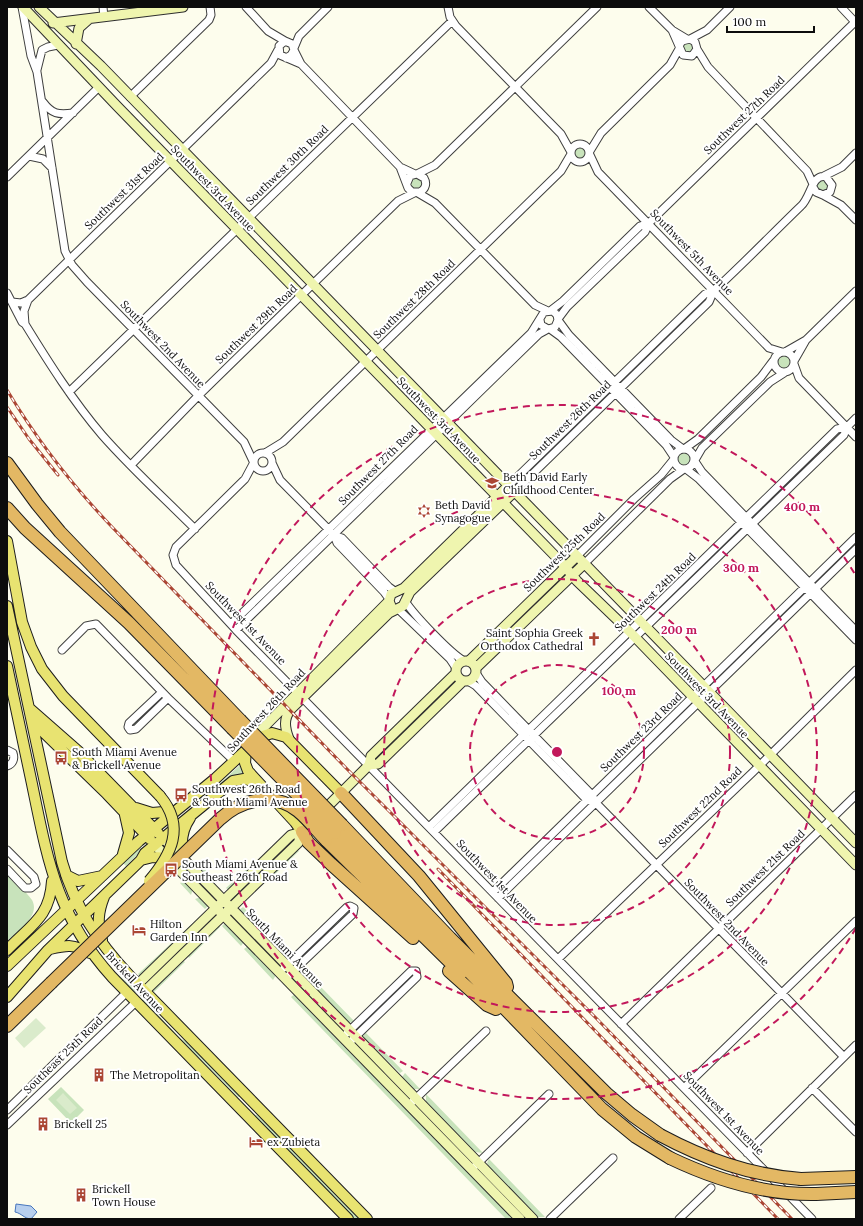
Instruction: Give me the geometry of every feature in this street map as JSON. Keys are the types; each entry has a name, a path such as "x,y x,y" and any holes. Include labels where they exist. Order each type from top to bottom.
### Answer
{"highway":[{"path":"7,463 60,532 334,833 496,1009 526,1037 536,1040"},
{"path":"7,508 25,528 130,623 236,724"},
{"path":"341,793 387,841 432,892 506,983 510,998"},
{"path":"7,1026 136,899 153,886 225,815 245,803 268,800 290,806 304,817 334,833 510,998 618,1104 660,1135 695,1154 732,1167 766,1175 801,1179 856,1177"},
{"path":"302,832 308,842 336,870 487,1005 496,1009"},
{"path":"334,833 614,1120 636,1137 670,1158 705,1174 737,1184 779,1192 816,1194 856,1192"}],"main road":[{"name":"Southwest 3rd Avenue","path":"22,7 301,296 566,567 572,575 856,865"},
{"name":"Southwest 3rd Avenue","path":"39,7 120,86 856,843"},
{"path":"32,18 55,23 183,7"},
{"path":"76,44 76,36 79,28 88,20"},
{"path":"99,87 110,85 120,86"},
{"name":"Southwest 26th Road","path":"405,600 410,592 511,489"},
{"name":"Southwest 26th Road","path":"397,592 500,500"},
{"path":"7,541 22,622 31,647 42,669 63,696 166,804 171,818 173,836 171,848 164,864 136,899"},
{"name":"Southwest 25th Road","path":"466,661 577,556"},
{"name":"Southwest 25th Road","path":"476,671 584,564"},
{"path":"397,592 404,595 405,600 403,606 397,609 392,607 389,600 392,593 397,592"},
{"name":"Southwest 26th Road","path":"289,739 285,724 287,714 300,695 389,600"},
{"name":"Brickell Avenue","path":"7,606 66,875 83,915 104,946 152,1000 366,1219"},
{"name":"Southwest 26th Road","path":"7,966 123,856 234,761 255,740 262,729 389,613 397,609"},
{"path":"141,988 183,954 298,843 302,832 369,765 371,756 456,671 459,663 466,661 476,671 473,679 466,681 378,764 369,765"},
{"name":"Brickell Avenue","path":"7,666 11,697 52,875 74,925 92,954 136,1002 348,1219"},
{"path":"456,671 459,679 466,681"},
{"name":"South Miami Avenue","path":"11,697 30,708 78,751 129,810 154,844 223,915 286,972"},
{"name":"South Miami Avenue","path":"11,697 53,742 129,810 154,828 231,908 286,972 412,1102 475,1166 533,1219"},
{"path":"255,740 263,735 272,733 282,735 289,739 341,793"},
{"path":"38,746 44,740 53,742"},
{"path":"246,750 245,766 256,782 295,822 302,832"},
{"path":"184,860 182,831 191,816 233,781 244,779 256,782"},
{"path":"123,856 128,833 129,810 152,813 177,811"},
{"path":"7,997 48,950 141,860 145,853 154,844 185,818 191,816"},
{"path":"141,988 176,947 223,900 291,835 302,832"},
{"path":"141,860 153,857 168,858"},
{"path":"7,950 44,912 50,900 52,875"},
{"path":"66,875 78,881 102,876"},
{"path":"104,946 98,922 106,894"},
{"path":"48,950 63,946 72,946 92,954"},
{"path":"176,947 183,954"},
{"path":"127,992 139,994 152,1000"},
{"path":"242,1110 252,1101"},
{"name":"South Miami Avenue","path":"475,1166 520,1219"}],"street":[{"path":"22,7 31,56 37,72 65,251 69,260"},
{"path":"103,7 104,18"},
{"path":"130,97 209,20 211,15 210,7"},
{"path":"246,7 268,31 280,55 300,64 400,167 409,190 435,202"},
{"path":"278,49 280,44 299,36 328,7"},
{"path":"448,7 452,20 561,134 573,160 580,163 587,160 601,133 670,65 682,41 707,30"},
{"path":"407,184 409,178 435,165 597,7"},
{"path":"648,7 672,30 695,42 708,67 807,171 816,192 841,205 856,220"},
{"path":"670,65 694,55 707,30 730,7"},
{"path":"841,7 856,22"},
{"name":"Southwest 30th Road","path":"69,392 452,20"},
{"name":"Southwest 27th Road","path":"558,320 567,307 645,232 649,223 856,22"},
{"path":"672,30 681,53 708,67"},
{"path":"268,31 292,44 300,64"},
{"path":"285,57 291,55 299,36"},
{"path":"37,72 42,50 48,46 58,45"},
{"name":"Southwest 31st Road","path":"28,300 271,63 278,49"},
{"name":"Southwest 31st Road","path":"271,63 285,57"},
{"path":"7,177 99,87"},
{"path":"41,100 48,109 56,114 73,112"},
{"path":"571,153 575,146 601,133"},
{"path":"561,134 586,146 590,153"},
{"name":"Southwest 28th Road","path":"264,453 283,442 561,172 571,153"},
{"name":"Southwest 5th Avenue","path":"590,153 598,172"},
{"path":"822,195 829,193 842,167 856,153"},
{"path":"29,156 43,159 52,168"},
{"name":"Southwest 5th Avenue","path":"580,163 598,172 649,223 769,348 773,361"},
{"name":"Southwest 28th Road","path":"561,172 580,163"},
{"path":"416,193 424,189 435,165"},
{"path":"400,167 422,176 435,202 534,305 543,327 559,335 666,445 677,466 685,469 698,478 747,529 856,631"},
{"path":"813,186 816,179 842,167"},
{"path":"807,171 828,178 841,205"},
{"name":"Southwest 29th Road","path":"131,465 198,396 398,201 407,184"},
{"name":"Southwest 26th Road","path":"511,489 609,388 705,294 714,290 806,201 813,186"},
{"name":"Southwest 29th Road","path":"398,201 416,193"},
{"name":"Southwest 26th Road","path":"806,201 822,195"},
{"name":"Southwest 27th Road","path":"549,311 563,301 640,226 649,223"},
{"name":"Southwest 2nd Avenue","path":"69,260 84,278 244,442 264,453"},
{"name":"Southwest 26th Road","path":"511,489 615,393 709,302 714,290"},
{"path":"674,458 677,452 694,442 761,377 776,355 806,340 856,291"},
{"path":"7,294 22,322 25,324 69,392 102,435 194,529 245,479 256,456 264,453 272,461 280,480"},
{"path":"12,302 21,303 28,300"},
{"path":"25,324 24,311 28,300"},
{"path":"534,305 555,313 565,331 671,440 692,452 702,472 753,523 807,585"},
{"path":"540,319 544,312 549,311"},
{"name":"Southwest 27th Road","path":"231,624 331,532 434,432 531,333 540,319"},
{"path":"549,329 555,327 558,320"},
{"name":"Southwest 27th Road","path":"445,421 540,334 549,329"},
{"path":"685,469 692,466 702,448 770,382 791,370 806,340"},
{"name":"Southwest 5th Avenue","path":"769,348 784,352"},
{"path":"784,352 791,355 799,378 856,437"},
{"path":"773,361 776,369 799,378"},
{"name":"Southwest 24th Road","path":"644,624 747,517 838,429 846,427 856,418"},
{"name":"Southwest 24th Road","path":"432,830 632,635 747,529 844,435 846,427"},
{"name":"Southwest 2nd Avenue","path":"244,442 253,462"},
{"name":"Southwest 28th Road","path":"272,461 283,442"},
{"name":"Southwest 25th Road","path":"577,556 634,499 661,475 674,458"},
{"path":"245,479 270,468 272,461"},
{"path":"253,462 256,469 280,480 331,532 337,543 384,592 389,600"},
{"name":"Southwest 25th Road","path":"584,564 674,476 685,469"},
{"name":"Southwest 1st Avenue","path":"194,529 176,547 173,555 176,565 236,630 812,1219"},
{"path":"331,532 342,538 389,587 397,592"},
{"name":"Southwest 27th Road","path":"236,630 331,532"},
{"name":"Southwest 23rd Road","path":"706,690 807,585 856,537"},
{"name":"Southwest 23rd Road","path":"495,895 590,798 813,591 856,549"},
{"path":"813,591 856,640"},
{"path":"405,600 411,609 454,654 466,661"},
{"path":"397,609 450,659 456,671"},
{"path":"62,650 86,626 93,624 99,627 168,698 234,761"},
{"name":"Southwest 22nd Road","path":"558,959 759,766 856,670"},
{"name":"Southwest 2nd Avenue","path":"476,671 482,682 529,736"},
{"name":"Southwest 2nd Avenue","path":"466,681 476,686 529,736 590,798 596,802 844,1057"},
{"path":"162,692 129,723 128,727 130,730 136,729 168,698"},
{"name":"Southwest 23rd Road","path":"495,895 596,802 695,700"},
{"path":"7,750 12,753 14,759 12,764 7,766"},
{"name":"Southwest 21st Road","path":"621,1024 856,795"},
{"path":"7,850 34,877 36,882 35,886 25,888 7,869"},
{"path":"350,906 354,908 353,914 286,972 347,907 350,906"},
{"path":"684,1088 856,921"},
{"path":"411,971 416,971 417,977 349,1037 411,971"},
{"name":"Southeast 25th Road","path":"9,1108 56,1064 127,992"},
{"name":"Southeast 25th Road","path":"7,1125 136,1002"},
{"path":"99,1020 108,1028"},
{"path":"412,1102 486,1031"},
{"path":"746,1152 856,1045"},
{"path":"56,1064 63,1072"},
{"path":"812,1088 856,1132"},
{"path":"475,1166 549,1094"},
{"path":"9,1108 18,1114"},
{"path":"550,1219 613,1158"},
{"path":"680,1219 711,1188"}],"green space":[{"path":"690,42 694,46 692,52 685,53 683,45"},
{"path":"578,147 582,147 586,153 582,159 578,159 574,155 574,151"},
{"path":"416,177 420,179 422,183 420,187 416,189 412,187 410,183 412,179"},
{"path":"822,180 826,182 828,186 826,190 822,192 818,190 816,186 818,182"},
{"path":"783,355 788,357 790,362 788,367 783,369 778,367 776,362 778,357"},
{"path":"681,452 687,452 691,456 691,462 687,466 681,466 677,462 677,456"},
{"path":"158,700 160,702 135,727 131,727 132,724"},
{"path":"241,764 244,775 198,804"},
{"path":"287,844 289,847 237,895 236,893"},
{"path":"140,848 142,850 126,866 123,863"},
{"path":"296,849 299,851 270,879 268,876"},
{"path":"198,860 207,870 203,873 195,865"},
{"path":"251,865 252,868 229,890 226,888"},
{"path":"7,875 32,900 34,906 31,918 7,941"},
{"path":"185,881 193,889 191,895 180,883"},
{"path":"201,897 209,905 205,909 195,899"},
{"path":"243,907 257,920 251,923 239,910"},
{"path":"347,911 348,915 299,961 299,957"},
{"path":"205,912 206,913 141,977 138,974"},
{"path":"236,916 283,965 281,969 232,918"},
{"path":"225,923 244,942 241,946 222,926"},
{"path":"218,925 220,927 189,958 187,955"},
{"path":"277,942 292,957 286,958 275,946"},
{"path":"248,946 276,975 273,980 244,949"},
{"path":"182,960 185,962 154,992 151,989"},
{"path":"111,969 140,993 131,991"},
{"path":"304,970 316,982 313,985 301,973"},
{"path":"413,974 414,976 363,1024 362,1022"},
{"path":"295,978 346,1029 345,1033 292,981"},
{"path":"318,984 355,1022 354,1023 348,1022 315,988"},
{"path":"295,994 514,1219 506,1219 291,997"},
{"path":"138,997 144,1000 181,1039 192,1044 241,1097 238,1097 200,1058 186,1048"},
{"path":"36,1018 46,1028 24,1048 15,1038"},
{"path":"365,1032 403,1071 400,1073 365,1039 363,1035"},
{"path":"355,1040 409,1096 408,1098 353,1044"},
{"path":"405,1073 420,1089 414,1089 402,1077"},
{"path":"61,1087 84,1110 71,1123 48,1099"},
{"path":"63,1093 77,1108 70,1114 56,1100"},
{"path":"426,1094 483,1153 475,1152 426,1102"},
{"path":"254,1115 257,1115 282,1138 359,1219 352,1219"},
{"path":"489,1159 545,1217 538,1217 489,1168 487,1163"}],"water":[{"path":"16,1204 31,1206 37,1212 31,1219 27,1218 15,1212"}],"railway":[{"path":"7,390 30,427 56,462 112,527 347,769 596,1018 792,1219"},
{"path":"7,407 29,439 58,475"},
{"path":"438,869 778,1219"}],"place":[{"name":"Beth David Early Childhood Center","path":"492,483"},
{"name":"Beth David Synagogue","path":"424,511"},
{"name":"Saint Sophia Greek Orthodox Cathedral","path":"594,639"},
{"name":"South Miami Avenue & Brickell Avenue","path":"61,758"},
{"name":"Southwest 26th Road & South Miami Avenue","path":"181,795"},
{"name":"South Miami Avenue & Southeast 26th Road","path":"171,870"},
{"name":"Hilton Garden Inn","path":"139,930"},
{"name":"The Metropolitan","path":"99,1075"},
{"name":"Brickell 25","path":"43,1124"},
{"name":"ex Zubieta","path":"256,1142"},
{"name":"Brickell Town House","path":"81,1195"}]}
